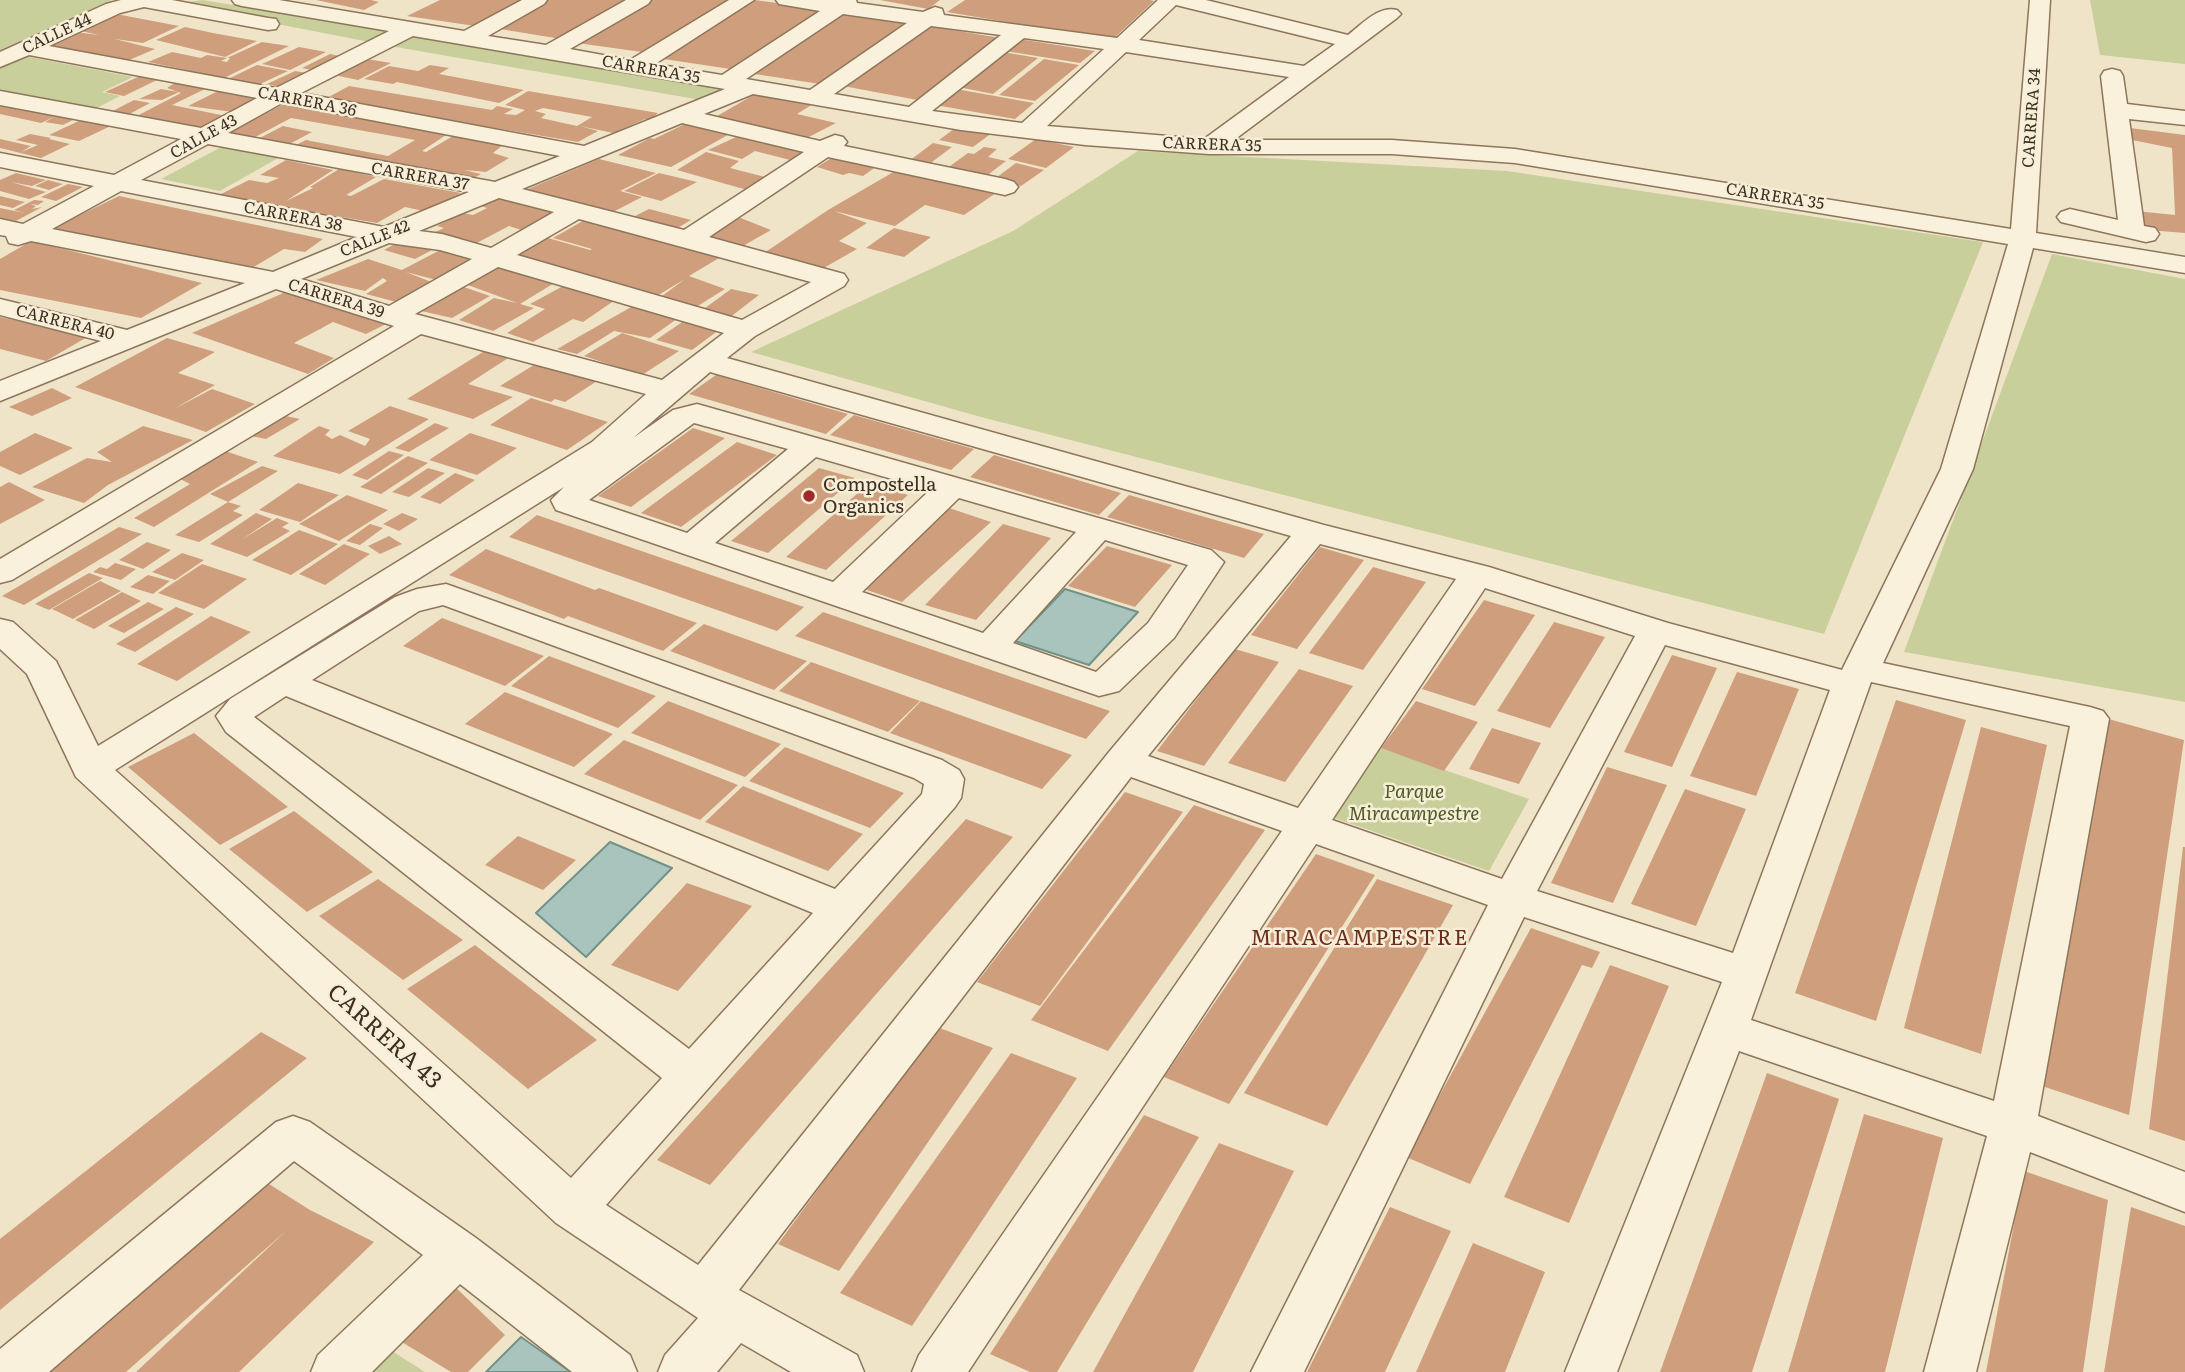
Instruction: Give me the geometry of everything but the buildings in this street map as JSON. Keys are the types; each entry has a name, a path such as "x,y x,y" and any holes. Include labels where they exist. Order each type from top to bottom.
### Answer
{"street":[{"path":"144,0 418,52"},
{"name":"CALLE 44","path":"0,60 118,4 144,0"},
{"name":"CARRERA 35","path":"242,0 634,67 729,91 814,98 1085,138 1209,146 1392,147 1515,156 2185,265"},
{"path":"466,39 537,0"},
{"path":"548,53 641,0"},
{"path":"634,67 744,0"},
{"path":"786,0 844,4 926,19 1191,54 1309,74"},
{"path":"814,98 953,0"},
{"path":"1029,130 1170,0"},
{"path":"1180,0 1352,42"},
{"name":"CARRERA 34","path":"1591,1372 1747,974 1856,676 1957,469 2023,237 2040,0"},
{"name":"CALLE 42","path":"0,392 587,154 676,106 729,91 844,4"},
{"path":"367,21 400,5"},
{"path":"1209,146 1390,14"},
{"name":"CALLE 43","path":"0,247 13,230 120,184 278,96 410,29"},
{"path":"687,240 822,149 902,113 1019,32"},
{"name":"CARRERA 36","path":"27,48 587,154"},
{"path":"2112,76 2132,231"},
{"name":"CARRERA 37","path":"0,98 202,138 497,190 834,280 745,330"},
{"path":"676,106 822,149 1005,187"},
{"path":"2116,110 2185,118"},
{"name":"CARRERA 38","path":"0,160 385,235 442,242 745,330"},
{"path":"0,573 405,320 494,257 575,211"},
{"path":"2070,217 2185,243"},
{"name":"CARRERA 39","path":"13,230 275,280 405,320 667,391"},
{"name":"CARRERA 40","path":"0,307 131,340"},
{"path":"90,768 603,449 667,391 745,330"},
{"path":"705,361 1312,532 1477,574 1655,631 1856,676 2090,719 2013,1126 1950,1372"},
{"path":"697,412 953,486 1099,527 1199,557 1207,562 1161,629 1106,683 1099,685 567,503 567,500 690,414 697,412"},
{"path":"690,547 811,445"},
{"path":"838,597 953,486"},
{"path":"989,648 1099,527"},
{"path":"684,1372 720,1305 1123,761 1312,532"},
{"path":"938,1372 1477,574"},
{"path":"573,1209 622,1152 693,1077 844,909 941,798 946,779 928,769 446,594 429,596 407,604 243,707 235,716 239,724 693,1077"},
{"path":"1161,629 1218,646"},
{"name":"CARRERA 43","path":"0,630 43,669 90,768 573,1209 720,1305 838,1372"},
{"path":"1277,1372 1512,898 1655,631"},
{"path":"285,682 844,909"},
{"path":"1123,761 1512,898 1747,974"},
{"path":"1726,1029 2013,1126 2185,1192"},
{"path":"11,1372 293,1135 458,1253 611,1372"},
{"path":"337,1372 458,1253"}],"green space":[{"path":"0,0 112,0 0,50"},
{"path":"202,0 398,31 375,43 189,7 187,2"},
{"path":"2090,0 2185,0 2185,64 2100,55"},
{"path":"419,32 732,86 701,100 390,46"},
{"path":"24,56 133,77 102,92 120,96 91,111 0,92 0,66"},
{"path":"223,146 280,157 220,191 161,179"},
{"path":"1138,151 1507,171 1983,242 1824,634 981,417 751,352 1013,231"},
{"path":"2052,254 2185,279 2185,702 1904,652"},
{"name":"Parque Miracampestre","path":"1381,748 1529,799 1489,871 1331,817"},
{"path":"381,1344 425,1372 353,1372"}],"water":[{"path":"1065,589 1138,612 1089,665 1015,641"},
{"path":"610,842 672,868 586,957 536,913"},
{"path":"521,1337 571,1372 486,1372"}],"place":[{"name":"Compostella Organics","path":"809,496"}],"district":[{"name":"MIRACAMPESTRE","path":"1360,939"}]}
